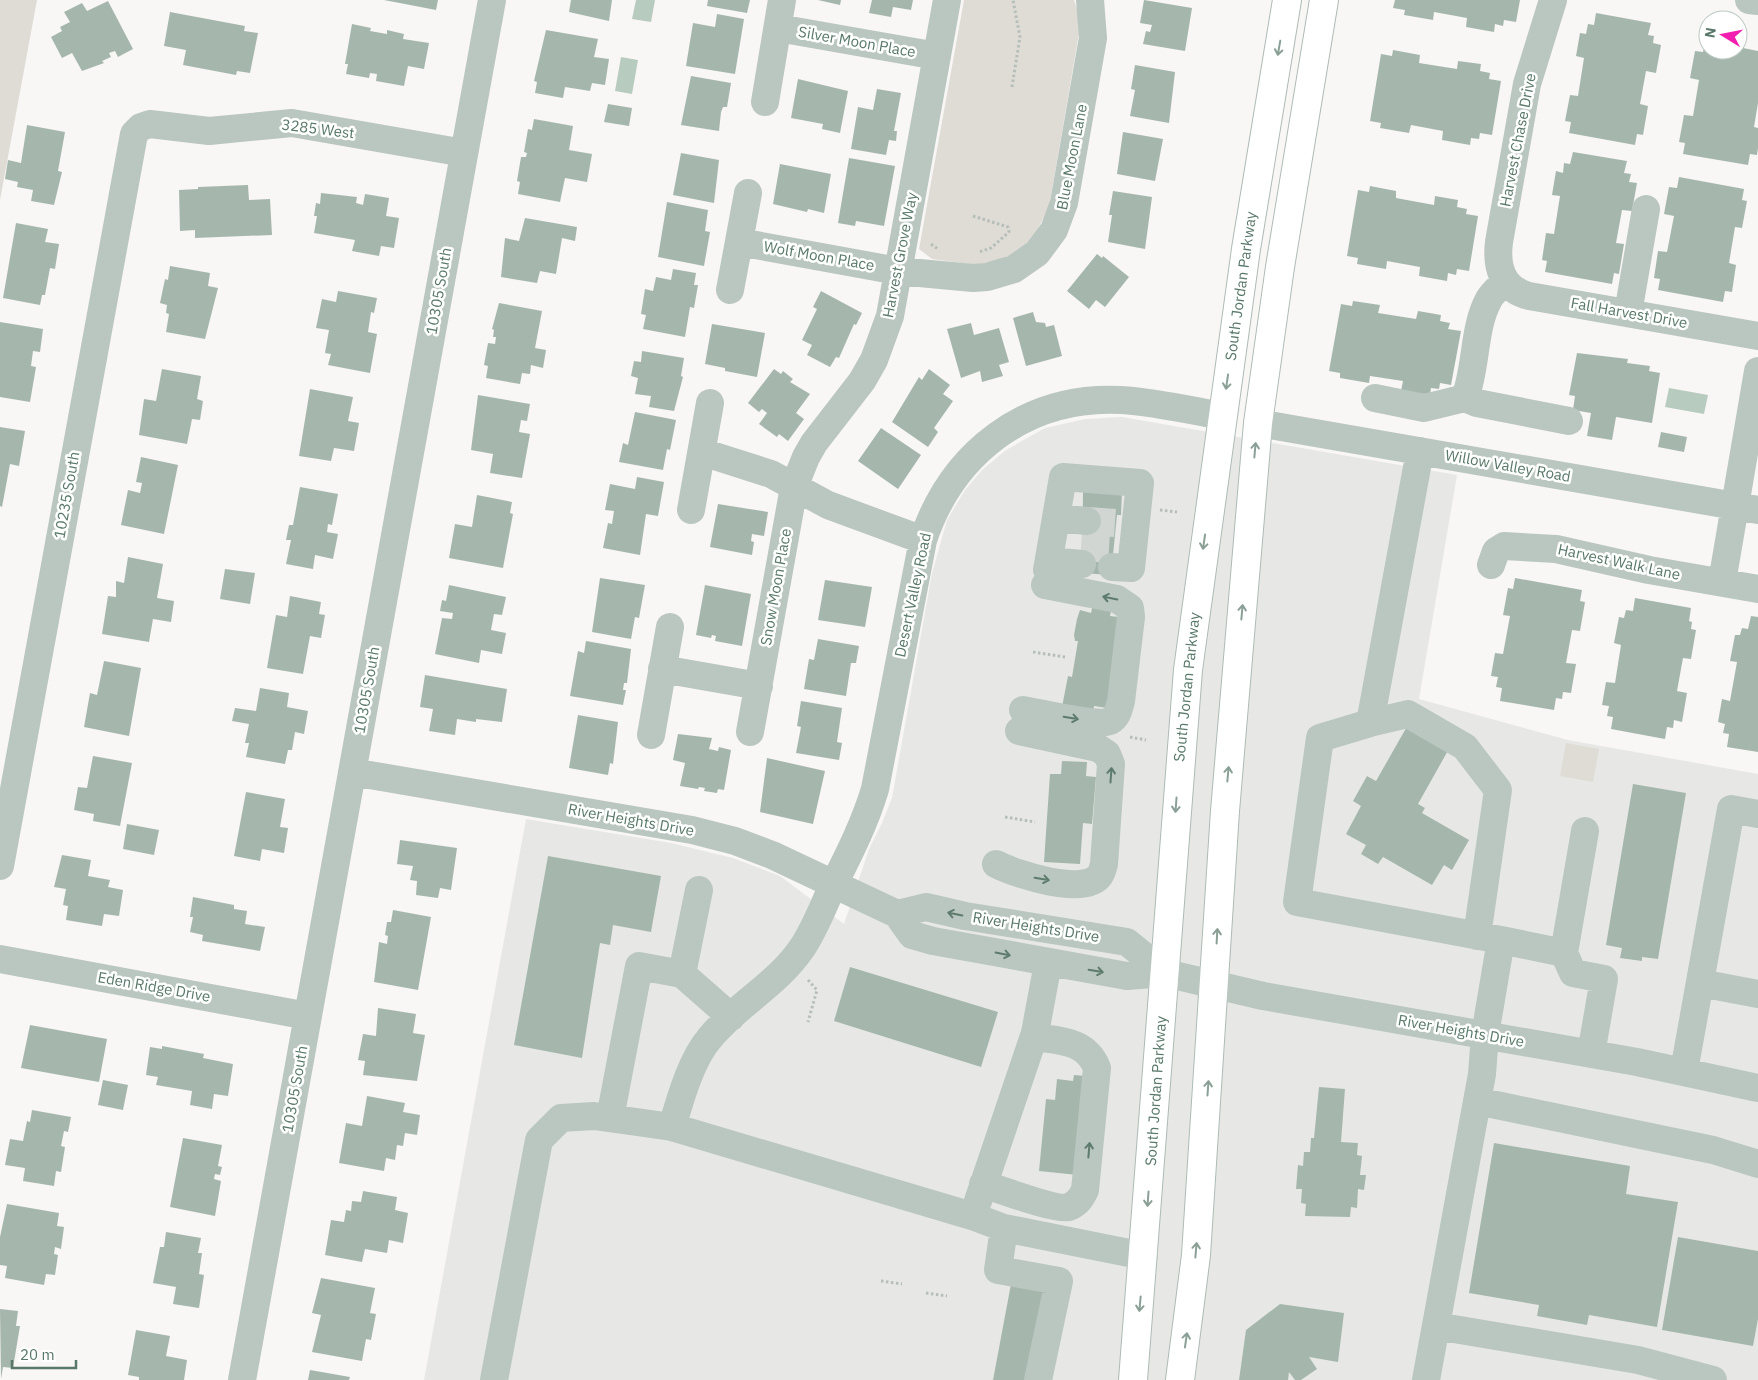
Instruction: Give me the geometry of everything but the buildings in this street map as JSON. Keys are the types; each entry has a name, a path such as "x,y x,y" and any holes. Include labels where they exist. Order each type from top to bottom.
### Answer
{"main road":[{"name":"South Jordan Parkway","path":"1133,1380 1186,689 1222,416 1256,182 1287,0"},
{"path":"1180,1380 1196,1255 1226,801 1258,422 1281,257 1324,0"}],"street":[{"name":"10305 South","path":"242,1380 492,0"},
{"name":"Silver Moon Place","path":"764,102 782,0"},
{"name":"Harvest Grove Way","path":"794,487 814,443 858,388 874,360 890,316 947,0"},
{"name":"Blue Moon Lane","path":"898,271 973,278 987,277 1020,266 1037,253 1047,242 1060,217 1068,184 1093,38 1090,0"},
{"name":"Harvest Chase Drive","path":"1505,282 1498,261 1499,242 1527,84 1553,0"},
{"path":"1750,0 1758,1"},
{"name":"Silver Moon Place","path":"778,28 937,56"},
{"name":"3285 West","path":"141,127 158,123 209,131 292,123 464,153"},
{"name":"10235 South","path":"0,866 131,143 134,134 141,127"},
{"path":"730,290 748,193"},
{"path":"1628,313 1646,209"},
{"name":"Wolf Moon Place","path":"739,242 898,271"},
{"name":"Fall Harvest Drive","path":"1505,282 1522,294 1758,336"},
{"path":"1465,398 1471,382 1483,315 1490,298 1505,282"},
{"path":"1722,582 1747,508 1758,372"},
{"path":"1375,398 1424,408 1465,398 1477,404 1569,421"},
{"name":"Desert Valley Road","path":"672,1127 684,1087 708,1040 731,1017 766,988 802,948 861,828 877,782 923,540 931,516 952,479 968,460 1000,434 1028,418 1050,409 1097,400 1122,400 1222,416"},
{"path":"692,510 710,403"},
{"name":"Willow Valley Road","path":"1258,422 1747,508"},
{"path":"1370,723 1420,451"},
{"path":"702,452 771,474 828,505 923,540"},
{"path":"1051,552 1063,477 1140,483 1123,541"},
{"name":"Snow Moon Place","path":"750,732 794,487"},
{"path":"1051,552 1083,542 1051,552"},
{"name":"Harvest Walk Lane","path":"1491,565 1496,551 1504,546 1532,547 1575,552 1649,570 1758,589"},
{"path":"996,864 1013,873 1072,884 1089,883 1100,876 1104,864 1111,764 1107,754 1098,748 1021,720 1098,723 1111,721 1118,714 1131,617 1130,608 1051,552"},
{"path":"651,735 670,628"},
{"path":"662,669 759,686"},
{"path":"1426,1380 1477,1101 1485,1035 1489,938 1498,790 1465,747 1408,714 1320,738 1298,902 1489,938 1564,952"},
{"name":"River Heights Drive","path":"352,772 692,830 751,847 897,914 912,935 922,938 1048,963 1127,976 1165,973 1263,996 1684,1071 1758,1088"},
{"path":"1684,1071 1731,809 1758,814"},
{"path":"1586,831 1564,952 1573,973 1604,979 1591,1054"},
{"path":"682,974 700,890"},
{"name":"River Heights Drive","path":"897,914 926,907 965,916 1127,942 1165,973"},
{"name":"Eden Ridge Drive","path":"0,959 308,1016"},
{"path":"972,1216 1034,1037 1048,963"},
{"path":"610,1118 639,966 682,974 731,1017"},
{"path":"1700,984 1758,994"},
{"path":"983,1184 1047,1204 1067,1208 1078,1202 1085,1190 1097,1068 1092,1056 1074,1044 1034,1037"},
{"path":"1477,1101 1713,1150 1758,1164"},
{"path":"494,1380 539,1140 562,1118 594,1116 672,1127 972,1216 1004,1228 1144,1256"},
{"path":"1004,1228 998,1270 1059,1280 1038,1380"},
{"path":"1436,1326 1638,1360 1713,1380"}],"path":[{"path":"1012,87 1020,37 1013,0"},
{"path":"973,216 1008,227 1008,232 991,248 974,253"},
{"path":"931,244 945,251"},
{"path":"1033,652 1064,657"},
{"path":"1005,816 1035,822"},
{"path":"806,978 818,990 808,1022"},
{"path":"881,1281 902,1284"},
{"path":"926,1294 947,1296"}],"shaded area":[{"path":"0,0 37,0 0,200"},
{"path":"636,0 655,0 651,22 632,19"},
{"path":"964,0 1074,0 1081,22 1049,207 1030,244 1005,259 976,265 932,259 919,249"},
{"path":"621,57 638,60 632,94 615,91"},
{"path":"1669,388 1708,395 1704,414 1665,407"},
{"path":"1122,417 1457,475 1419,699 1568,740 1758,774 1758,1380 424,1380 526,819 671,843 733,858 780,876 844,924 869,849 892,798 932,573 947,520 965,490 982,470 1006,450 1045,428 1085,419"},
{"path":"1566,743 1599,749 1593,782 1560,776"}],"tunnel":[{"path":"1087,521 1116,523"},
{"path":"1081,547 1113,549"}]}
